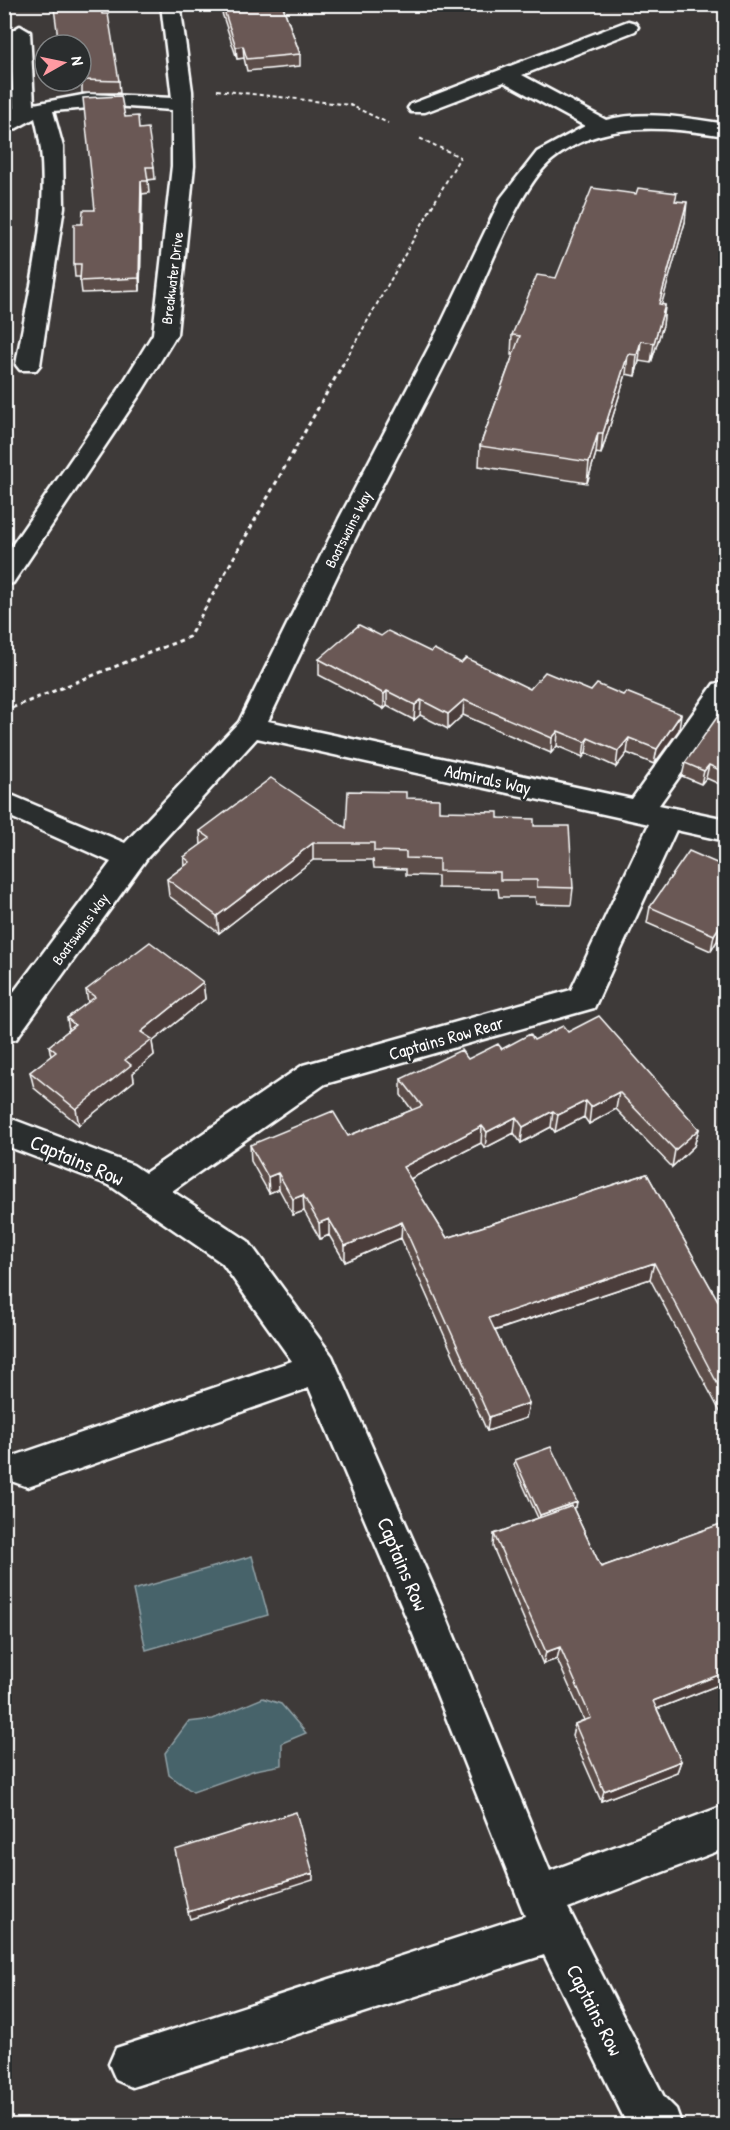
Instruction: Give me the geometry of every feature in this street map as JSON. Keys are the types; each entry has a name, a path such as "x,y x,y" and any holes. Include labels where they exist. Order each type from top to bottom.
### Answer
{"street":[{"name":"Breakwater Drive","path":"4,577 165,334 183,166 181,95 170,4"},
{"path":"418,108 628,27"},
{"path":"20,32 33,111 53,147 53,207 28,365"},
{"path":"505,74 603,127"},
{"path":"4,129 33,111 103,100 181,95"},
{"name":"Boatswains Way","path":"4,1030 131,858 251,727 352,519 452,326 512,198 544,156 585,132 619,123 674,122 726,130"},
{"name":"Captains Row Rear","path":"145,1191 315,1074 583,999 652,814 724,691"},
{"name":"Admirals Way","path":"251,727 726,830"},
{"path":"4,802 131,858"},
{"name":"Captains Row","path":"4,1130 121,1175 235,1252 319,1368 427,1618 547,1913 647,2114 659,2126"},
{"path":"28,1468 319,1368"},
{"path":"132,2064 547,1913 726,1826"}],"path":[{"path":"181,95 350,105 390,124"},
{"path":"4,711 189,637 460,157 410,134"}],"water":[{"path":"252,1556 268,1615 146,1650 133,1590"},
{"path":"263,1698 281,1704 306,1733 282,1743 282,1765 255,1770 193,1792 169,1775 165,1753 188,1722 213,1719"}],"building":[{"path":"100,4 102,14 108,14 119,81 93,80 93,33 57,33 54,8"},
{"path":"222,4 282,4 300,54 247,59 243,46 236,47"},
{"path":"121,96 125,117 138,116 139,129 148,128 154,167 146,167 148,181 141,181 139,278 80,281 81,264 74,264 74,224 82,224 83,210 95,210 83,98"},
{"path":"592,188 636,194 638,188 677,193 675,201 687,202 659,304 665,305 654,343 641,341 637,355 628,354 603,433 598,433 589,462 480,446 520,336 512,335 537,275 556,278"},
{"path":"359,625 381,636 388,631 431,652 434,649 461,663 466,658 530,689 545,672 591,691 597,684 623,695 626,692 681,714 657,749 629,738 618,751 588,738 585,742 558,731 552,738 464,700 448,714 421,700 415,705 387,691 384,694 319,659"},
{"path":"720,713 726,715 726,773 709,765 704,771 685,763"},
{"path":"271,778 346,828 348,791 406,792 406,798 439,799 439,811 498,812 498,818 534,819 534,826 569,826 573,888 537,887 537,880 500,880 500,872 439,871 439,859 406,858 406,852 374,851 374,843 313,843 217,916 167,879 190,862 184,857 210,838 200,831"},
{"path":"689,851 726,867 726,926 721,924 714,935 650,907"},
{"path":"150,942 203,982 141,1032 152,1039 125,1060 131,1065 76,1109 30,1072 56,1052 49,1046 75,1025 67,1018 95,997 86,990"},
{"path":"599,1016 699,1129 675,1150 619,1092 591,1107 586,1101 558,1115 553,1111 523,1127 516,1117 487,1132 482,1126 403,1167 447,1238 647,1174 726,1315 726,1400 654,1263 489,1318 529,1403 489,1417 402,1222 345,1246 329,1219 319,1223 303,1195 293,1199 278,1173 268,1177 250,1145 333,1111 348,1136 422,1106 401,1079 461,1050 468,1059 498,1044 502,1049 530,1034 534,1040 563,1026 568,1032"},
{"path":"551,1447 577,1502 540,1515 515,1460"},
{"path":"572,1506 601,1567 726,1522 726,1672 653,1701 681,1761 604,1791 575,1724 591,1718 560,1647 546,1652 494,1534"},
{"path":"296,1812 313,1873 188,1912 175,1850"}]}
